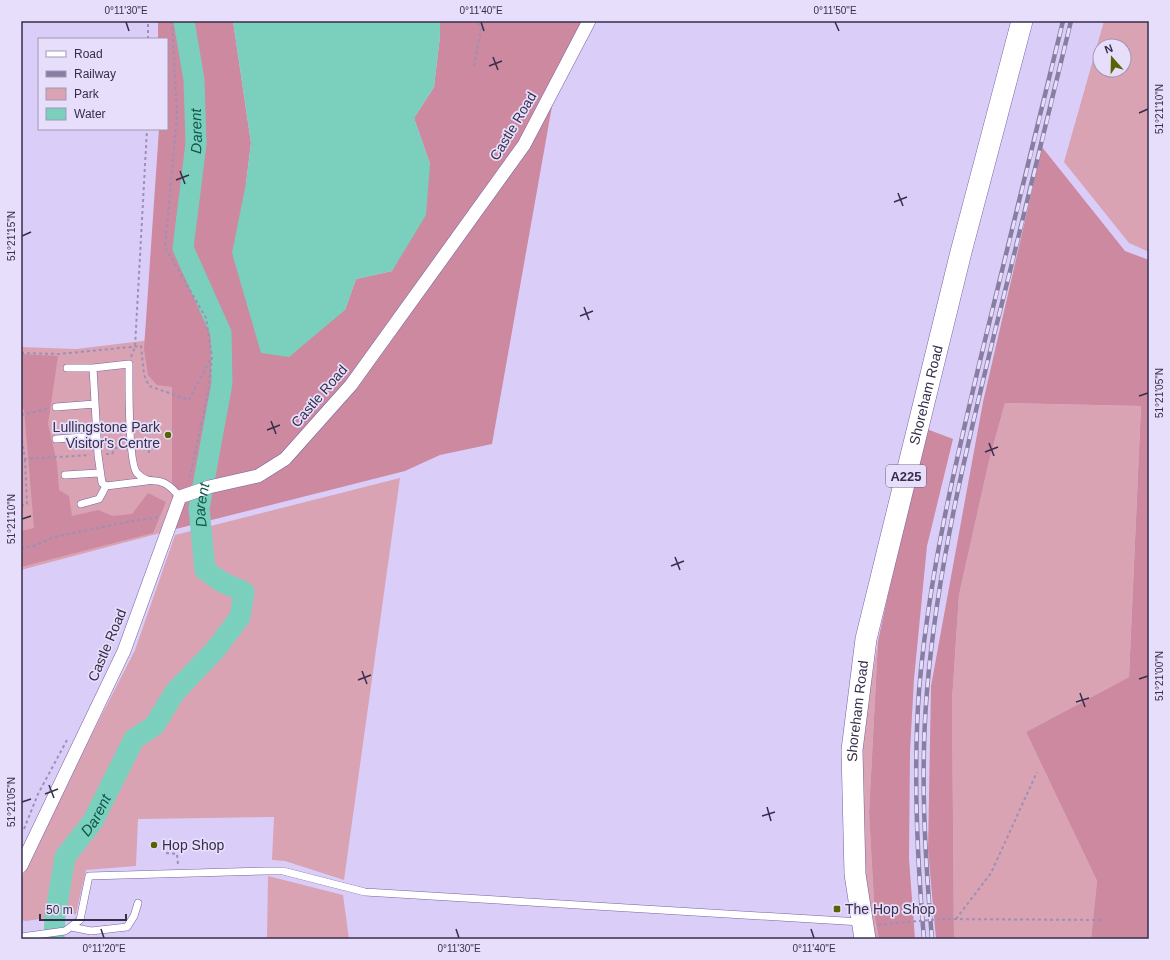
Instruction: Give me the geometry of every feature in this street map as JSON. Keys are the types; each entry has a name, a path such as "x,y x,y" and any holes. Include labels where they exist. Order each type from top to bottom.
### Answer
{"main road":[{"name":"Shoreham Road","path":"863,929 855,874 852,750 866,639 959,259 1022,21"}],"street":[{"name":"Castle Road","path":"21,866 124,651 188,493 258,476 285,459 352,385 524,145 589,21"}],"lane":[{"path":"67,368 93,368 129,364 131,448 136,471 147,481"},
{"path":"93,368 98,455 102,483 106,486"},
{"path":"56,407 95,404"},
{"path":"56,439 97,436"},
{"path":"65,475 100,472"},
{"path":"106,486 147,481 163,482 171,487 188,493"},
{"path":"81,504 99,499 106,486"},
{"path":"68,929 80,920 89,876 283,871 365,892 863,929"},
{"path":"21,937 46,934 68,929 90,931 127,926 134,916 138,903"}],"path":[{"path":"148,21 148,38"},
{"path":"172,21 177,116 165,247 206,318 212,357 208,393 188,486 188,493"},
{"path":"474,66 481,29 477,21"},
{"path":"129,364 136,347 147,130"},
{"path":"21,353 59,354 141,346 144,375 149,386 189,400 212,357"},
{"path":"21,415 56,407"},
{"path":"21,434 25,459 27,504 21,506"},
{"path":"25,459 112,454 115,448 149,447 149,452 152,451"},
{"path":"21,548 34,546 54,537 132,521 162,518"},
{"path":"21,836 38,794 68,738"},
{"path":"956,919 991,873 1037,772"},
{"path":"166,853 177,854 178,873"},
{"path":"863,929 906,922 942,919 1104,920"}],"green space":[{"path":"1104,21 1149,21 1149,252 1129,243 1064,162 1092,63 1092,78 1132,78 1132,38 1099,38"},
{"path":"167,338 180,386 179,473 164,532 21,570 21,347 76,349"},
{"path":"1005,403 1141,406 1129,677 1026,732 1097,881 1091,939 954,939 952,701 959,595 989,461"},
{"path":"400,478 344,880 285,861 272,860 274,817 138,819 136,866 86,870 76,914 26,921 21,920 21,879 55,806 135,650 175,535"},
{"path":"878,641 869,813 875,919 879,939 876,939 870,929 860,812 864,728"},
{"path":"268,876 343,895 349,939 267,939"}],"shaded area":[{"path":"158,21 233,21 251,143 246,183 345,310 356,279 392,271 430,164 414,118 434,87 440,36 440,21 587,21 557,78 492,444 440,455 405,471 172,530 172,387 157,385 148,375 144,349 159,130 168,130 168,38 158,38"},
{"path":"1042,147 1125,251 1149,260 1149,939 1091,939 1097,881 1026,732 1129,677 1141,406 1005,403 989,461 959,595 952,701 954,939 936,939 928,850 931,686 983,402"},
{"path":"21,354 58,356 48,424 57,463 59,490 69,496 72,516 98,510 113,516 132,514 148,493 166,502 153,533 21,567 21,531 34,528 24,409 21,410"},
{"path":"924,428 953,439 927,546 914,679 910,752 909,859 915,939 879,939 875,919 869,813 878,641"}],"water":[{"path":"233,21 440,21 440,36 434,87 414,118 430,164 426,215 392,271 356,279 345,310 289,357 261,353 232,253 246,183 251,143"}],"waterway":[{"name":"Darent","path":"54,939 55,916 65,857 93,821 134,739 154,726 175,692 215,650 240,617 244,592 222,582 205,570 199,508 222,383 221,333 183,248 196,144 194,80 184,21"}],"railway":[{"path":"924,939 919,877 916,753 919,691 930,601 937,556 965,423 1063,21"},
{"path":"932,939 925,846 924,753 927,691 938,600 945,555 963,465 1071,21"}],"place":[{"name":"Lullingstone Park Visitor's Centre","path":"168,435"},
{"name":"Hop Shop","path":"154,845"},
{"name":"The Hop Shop","path":"837,909"}]}
